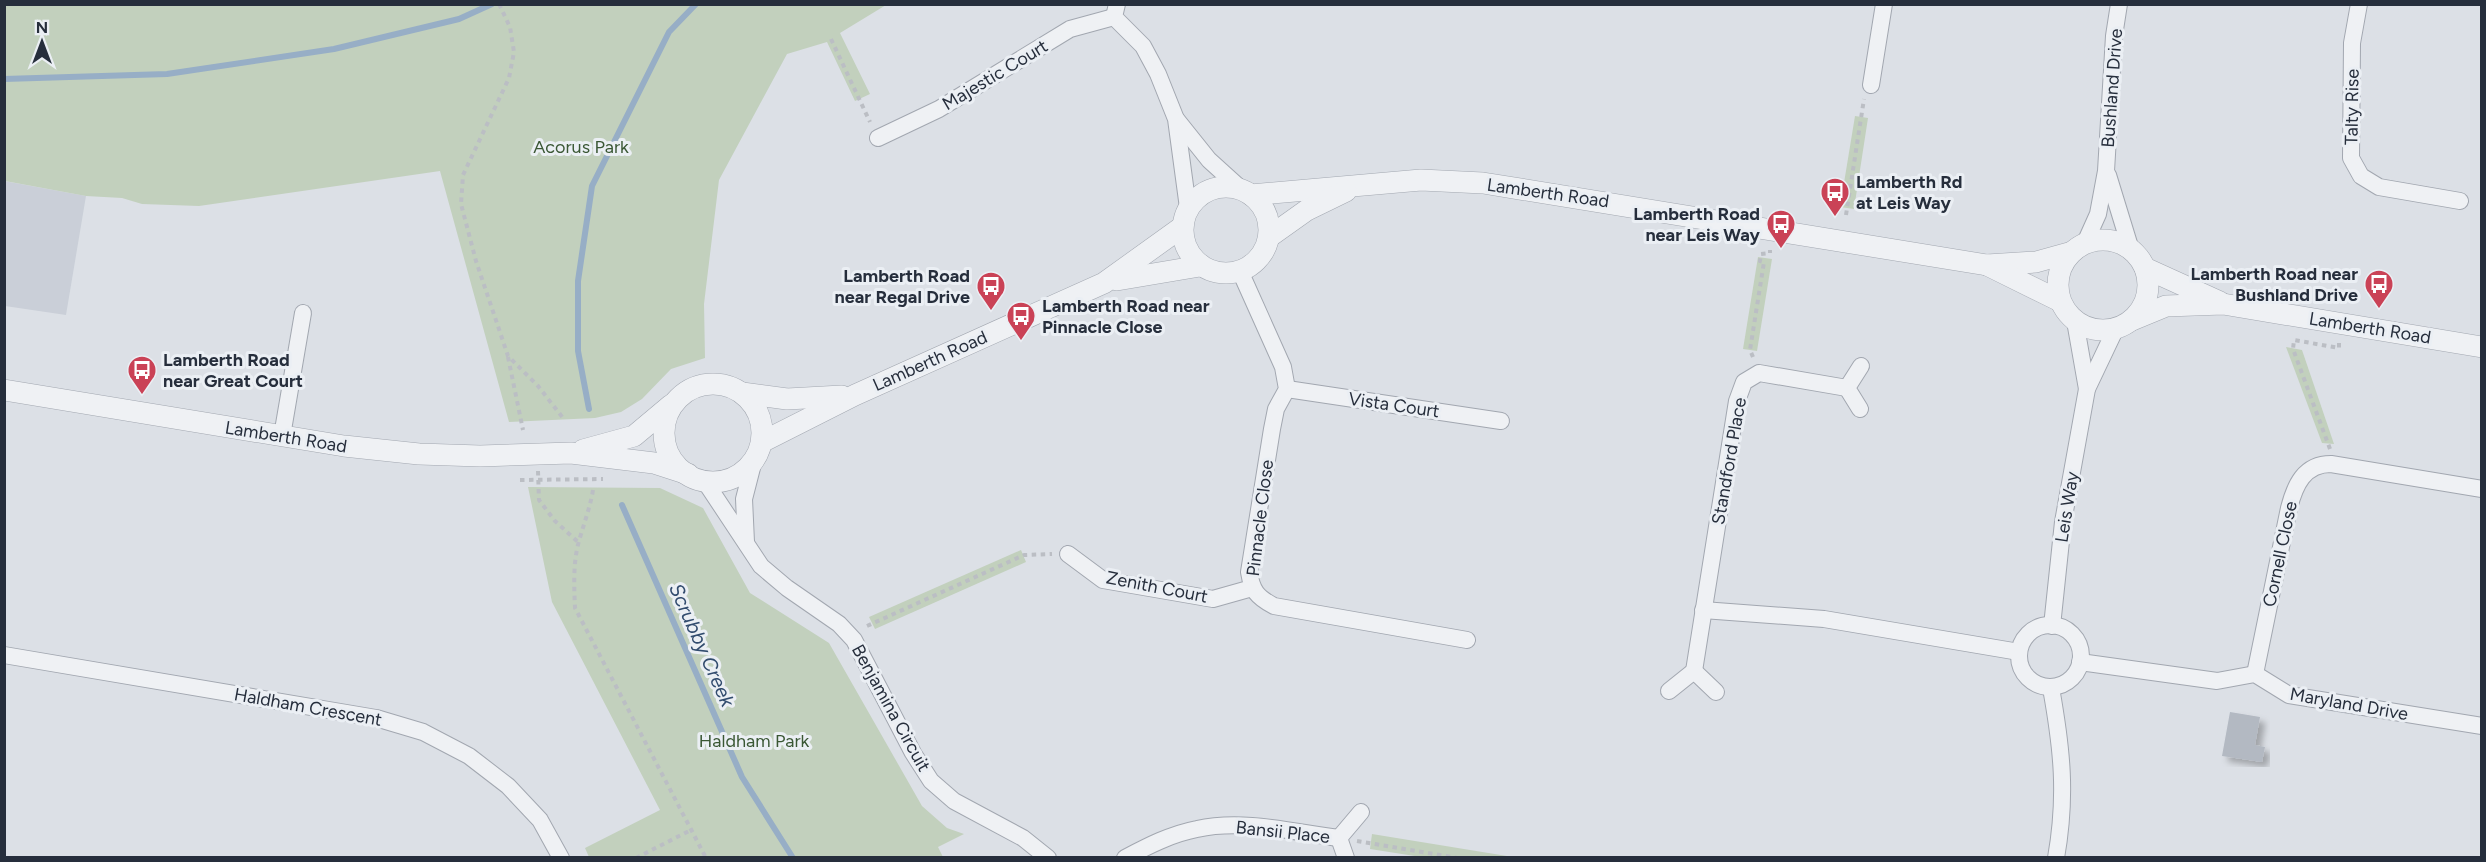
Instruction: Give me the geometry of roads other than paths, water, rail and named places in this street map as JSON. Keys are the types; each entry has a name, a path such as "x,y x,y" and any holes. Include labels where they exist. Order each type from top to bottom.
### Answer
{"street":[{"path":"1871,85 1884,4"},
{"name":"Bushland Drive","path":"2078,248 2098,214 2106,171 2114,36 2119,4"},
{"name":"Talty Rise","path":"2359,4 2352,44 2351,158 2361,176 2379,187 2460,201"},
{"path":"1116,11 1143,46 1158,74 1176,119 1185,218 1184,241 1190,255 1200,266"},
{"name":"Majestic Court","path":"878,138 939,109 1070,29 1116,11"},
{"path":"1176,119 1209,160 1260,203 1266,213 1269,237"},
{"name":"Bushland Drive","path":"2106,171 2131,250"},
{"name":"Lamberth Road","path":"1104,283 1185,218 1198,197 1211,190 1226,187 1246,192 1421,180 1483,183 1774,228 1987,265 2036,262 2109,240 2131,250 2145,268 2223,304"},
{"name":"Lamberth Road","path":"4,390 344,446 419,454 571,453 654,463 696,477 718,481 732,478 744,470 758,451 855,395 1104,283 1200,266 1213,272 1226,274 1240,272 1259,258 1269,237 1307,210 1357,185"},
{"path":"2060,301 2057,288 2058,275 2063,263 2078,248"},
{"name":"Lamberth Road","path":"1987,265 2060,301 2075,321 2088,328 2102,330 2124,324 2166,306 2223,304 2481,347"},
{"path":"2124,324 2142,309 2147,296 2148,282 2145,268"},
{"path":"1240,272 1282,367 1287,389"},
{"path":"282,436 303,312"},
{"name":"Leis Way","path":"2052,626 2063,522 2086,389 2075,321"},
{"name":"Leis Way","path":"2086,389 2124,324"},
{"path":"1860,409 1847,387 1861,366"},
{"name":"Standford Place","path":"1694,671 1737,401 1744,382 1759,373 1847,387"},
{"name":"Lamberth Road","path":"571,453 634,436 688,391 701,385 716,384 742,393 787,399 855,395"},
{"name":"Vista Court","path":"1287,389 1501,420"},
{"name":"Pinnacle Close","path":"1287,389 1276,409 1250,572 1252,588 1259,598 1274,606 1467,640"},
{"path":"742,393 759,415 762,428 744,499 746,543"},
{"path":"677,400 669,412 665,425 665,440 669,453 677,465 696,477"},
{"name":"Cornell Close","path":"2255,674 2295,488 2303,474 2310,469 2325,465 2338,465 2481,489"},
{"name":"Benjamina Circuit","path":"696,477 761,566 839,624 854,640 913,753 931,781 954,801 1023,838 1048,858"},
{"name":"Zenith Court","path":"1068,554 1103,580 1214,599 1252,588"},
{"path":"1703,610 1824,619 2019,652"},
{"path":"2052,626 2065,629 2074,638 2080,649 2080,662 2070,680 2051,688 2038,685 2026,677 2020,665 2019,652 2030,632 2040,627 2052,626"},
{"name":"Haldham Crescent","path":"4,655 376,718 423,732 469,756 508,786 540,820 561,858"},
{"path":"2080,662 2217,681 2255,674"},
{"path":"1669,692 1694,671 1716,692"},
{"name":"Maryland Drive","path":"2255,674 2289,695 2481,726"},
{"path":"2051,688 2061,742 2064,789 2056,858"},
{"name":"Bansii Place","path":"1339,838 1360,812"},
{"name":"Bansii Place","path":"1125,858 1163,838 1199,828 1243,825 1339,838"},
{"name":"Bansii Place","path":"1339,838 1346,858"}],"waterway":[{"path":"4,79 167,74 334,49 459,19 492,4"},
{"name":"Scrubby Creek","path":"589,409 578,351 578,281 592,186 669,32 696,4"},
{"name":"Scrubby Creek","path":"622,505 742,777 793,858"}],"place":[{"name":"Lamberth Rd at Leis Way","path":"1835,218"},
{"name":"Lamberth Road near Leis Way","path":"1781,250"},
{"name":"Lamberth Road near Bushland Drive","path":"2379,310"},
{"name":"Lamberth Road near Regal Drive","path":"991,312"},
{"name":"Lamberth Road near Pinnacle Close","path":"1021,342"},
{"name":"Lamberth Road near Great Court","path":"142,396"}],"park label":[{"name":"Acorus Park","path":"581,147"},
{"name":"Haldham Park","path":"754,741"}]}
